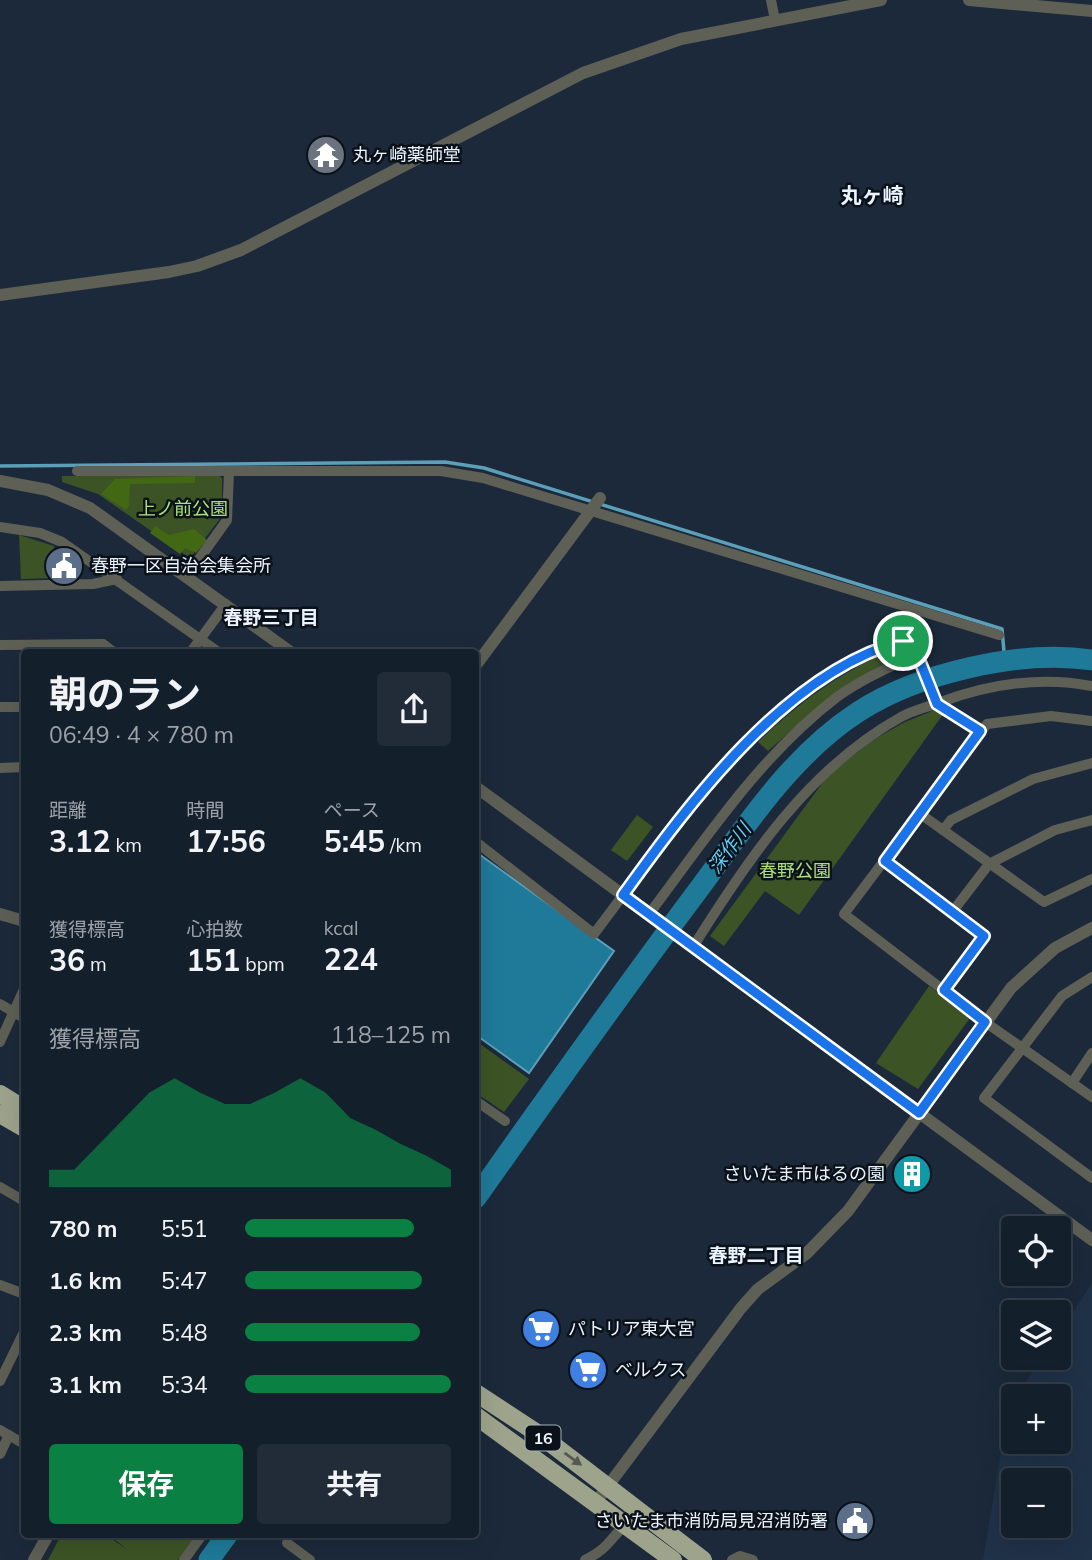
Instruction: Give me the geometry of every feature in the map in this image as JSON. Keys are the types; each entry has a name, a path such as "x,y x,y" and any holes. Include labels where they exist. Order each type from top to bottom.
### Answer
{"highway":[{"path":"0,1094 21,1106"},
{"path":"0,1114 21,1126"},
{"name":"16","path":"479,1395 609,1486 704,1560"},
{"name":"16","path":"479,1418 673,1560"}],"street":[{"path":"771,0 775,20"},
{"path":"0,295 169,272 218,259 583,74 681,39 881,0"},
{"path":"969,0 1092,10"},
{"path":"77,471 441,471 483,478 999,635"},
{"path":"187,576 227,520 229,472"},
{"path":"0,481 48,490 90,508 287,649"},
{"path":"479,661 600,498"},
{"path":"0,527 15,527 51,537 91,560 215,649"},
{"path":"0,586 93,584 117,579"},
{"path":"193,649 226,604"},
{"path":"903,641 911,609"},
{"path":"903,641 917,654 937,704 980,731"},
{"path":"479,844 594,934 685,810 755,735 790,704 843,666 880,647 903,641"},
{"path":"0,645 103,644 110,649"},
{"path":"651,916 762,765 797,730 839,696 917,654"},
{"path":"690,945 776,828 824,771 854,746 904,715 973,690 1021,684 1092,686"},
{"path":"0,707 21,707"},
{"path":"1092,721 1051,716 987,724 844,914 985,1022 1092,1097"},
{"path":"943,830 951,820 1033,779 1092,762"},
{"path":"0,768 21,767"},
{"path":"479,789 1092,1240"},
{"path":"919,813 1044,902 1092,879"},
{"path":"953,911 989,864 1055,830 1092,820"},
{"path":"885,861 984,936 944,990"},
{"path":"0,914 21,920"},
{"path":"596,1502 741,1308 758,1289 829,1233 985,1022 1030,968 1055,948 1092,928"},
{"path":"1092,977 1062,996 1021,1046 984,1098 1092,1178"},
{"path":"0,1042 21,996"},
{"path":"0,1004 21,1016"},
{"path":"1072,1083 1092,1053"},
{"path":"479,1103 505,1121"},
{"path":"0,1187 21,1199"},
{"path":"0,1285 21,1293"},
{"path":"0,1381 4,1361 20,1353"},
{"path":"0,1454 4,1432 21,1440"},
{"path":"585,1560 606,1549 613,1536 626,1524"},
{"path":"34,1560 46,1538"},
{"path":"184,1560 200,1538"},
{"path":"287,1543 310,1560"},
{"path":"732,1560 740,1556 753,1560"}],"shaded area":[{"path":"1092,1283 1092,1560 983,1560 1001,1451 1001,1454 1071,1454 1071,1384 1024,1384 1034,1370 1071,1370 1071,1315"}],"green space":[{"name":"上ノ前公園","path":"217,474 222,478 222,516 190,558 98,494 62,482 62,476"},
{"path":"195,476 195,483 130,484 129,506 126,510 101,494 115,479"},
{"path":"155,526 169,535 194,529 207,540 196,553 185,548 180,554 150,533"},
{"path":"19,535 54,546 55,578 21,579"},
{"path":"901,646 909,653 794,728 768,751 758,742 792,711 841,676"},
{"name":"春野公園","path":"937,709 944,713 799,915 765,891 724,946 710,936 829,774 873,740 905,722"},
{"path":"637,815 653,827 627,861 611,850"},
{"path":"929,986 970,1018 918,1089 876,1063"},
{"path":"479,1043 529,1079 504,1112 479,1095"},
{"path":"59,1538 110,1538 128,1550 113,1538 195,1538 178,1560 48,1560"}],"water":[{"path":"479,854 614,951 529,1073 479,1037"}],"waterway":[{"path":"0,466 445,462 484,468 1002,629 1005,663"},
{"name":"深作川","path":"479,1194 750,819 790,772 833,730 882,698 910,686 971,667 1034,658 1092,660"},
{"name":"深作川","path":"209,1560 225,1538"}],"place":[{"name":"丸ヶ崎薬師堂","path":"326,155"},
{"name":"春野一区自治会集会所","path":"64,566"},
{"name":"さいたま市はるの園","path":"912,1174"},
{"name":"パトリア東大宮","path":"541,1329"},
{"name":"ベルクス","path":"588,1370"},
{"name":"さいたま市消防局見沼消防署","path":"855,1521"}],"district":[{"name":"丸ヶ崎","path":"872,196"},
{"name":"春野三丁目","path":"271,617"},
{"name":"春野二丁目","path":"756,1255"}],"route":[{"path":"903,641 917,654 937,704 980,731 885,861 984,936 944,990 985,1022 919,1113 623,895 685,810 747,743 790,704 843,666 880,647 903,641"}]}
